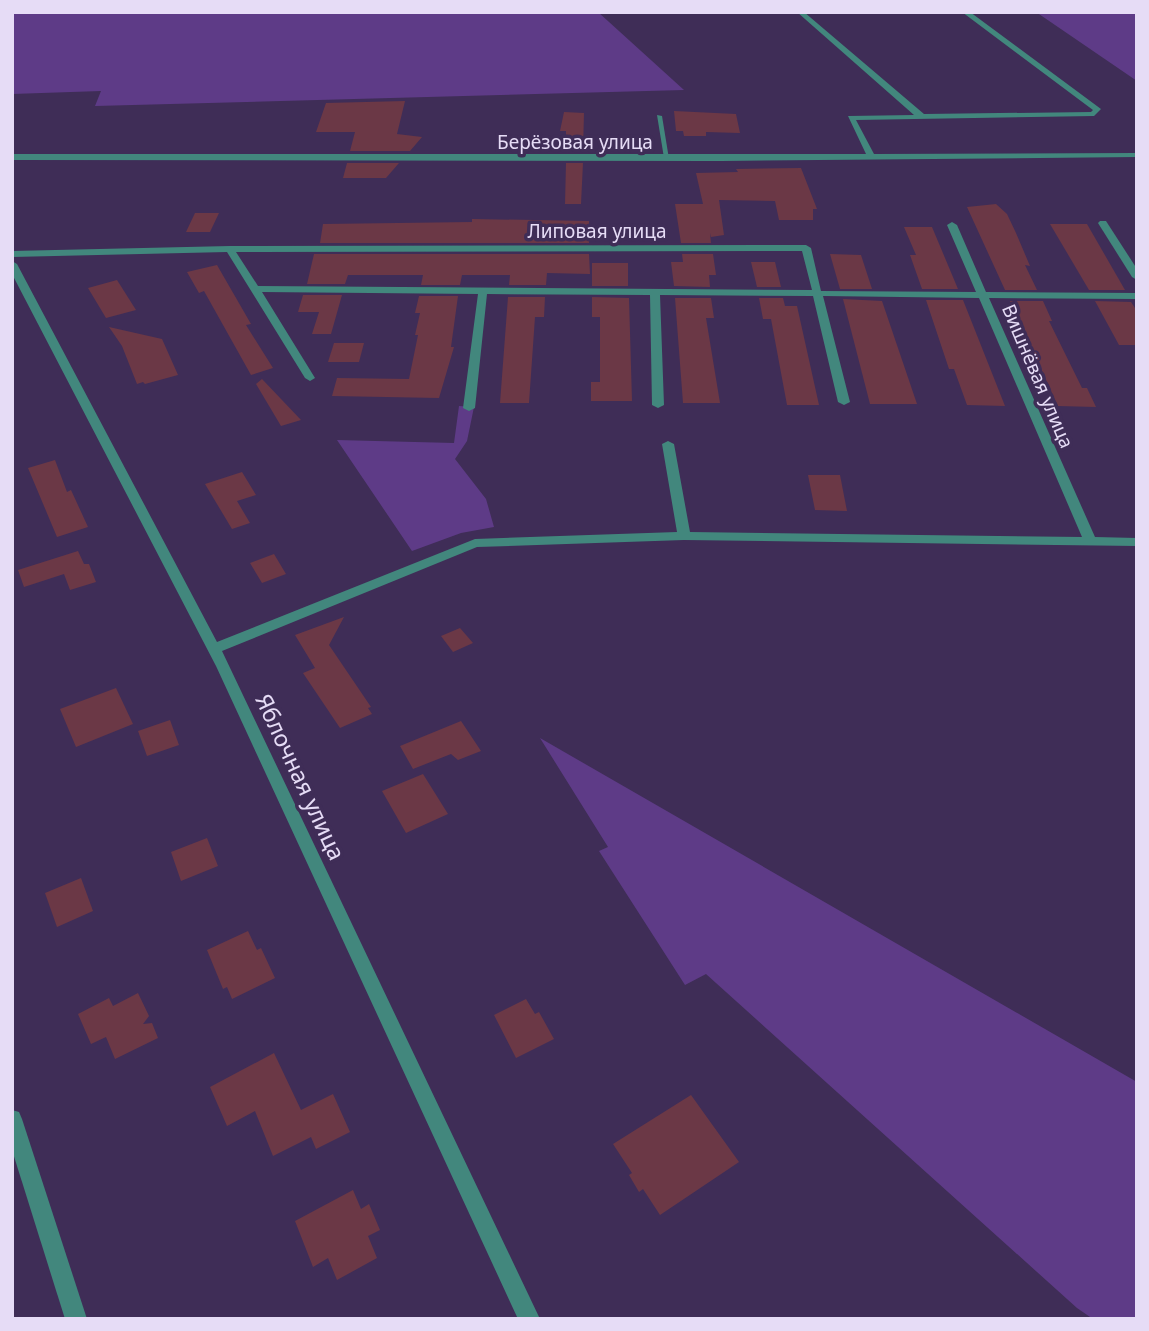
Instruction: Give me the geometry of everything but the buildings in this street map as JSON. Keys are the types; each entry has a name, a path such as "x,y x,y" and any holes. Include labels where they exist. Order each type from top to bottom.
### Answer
{"street":[{"path":"800,12 922,117"},
{"path":"871,157 851,118 1094,114 1097,109 965,12"},
{"name":"Берёзовая улица","path":"12,157 667,158 1137,155"},
{"path":"1103,223 1137,277"},
{"name":"Вишнёвая улица","path":"952,225 1090,541"},
{"path":"12,254 230,248 310,378"},
{"name":"Липовая улица","path":"230,248 806,248 844,402"},
{"name":"Яблочная улица","path":"14,271 214,649 529,1319"},
{"path":"255,289 1137,296"},
{"path":"469,408 483,290"},
{"path":"655,292 658,405"},
{"path":"668,444 684,536"},
{"path":"214,649 475,543 684,536 1137,542"},
{"path":"12,1119 76,1319"}],"lane":[{"path":"659,116 667,158"}],"shaded area":[{"path":"12,12 598,12 684,90 95,106 101,91 12,94"},
{"path":"1036,12 1137,12 1137,81"},
{"path":"459,406 474,407 467,441 455,459 486,499 494,527 461,533 412,551 337,440 454,443"},
{"path":"540,738 1137,1082 1137,1319 1093,1319 1077,1308 706,974 685,985 599,851 608,847"}]}
